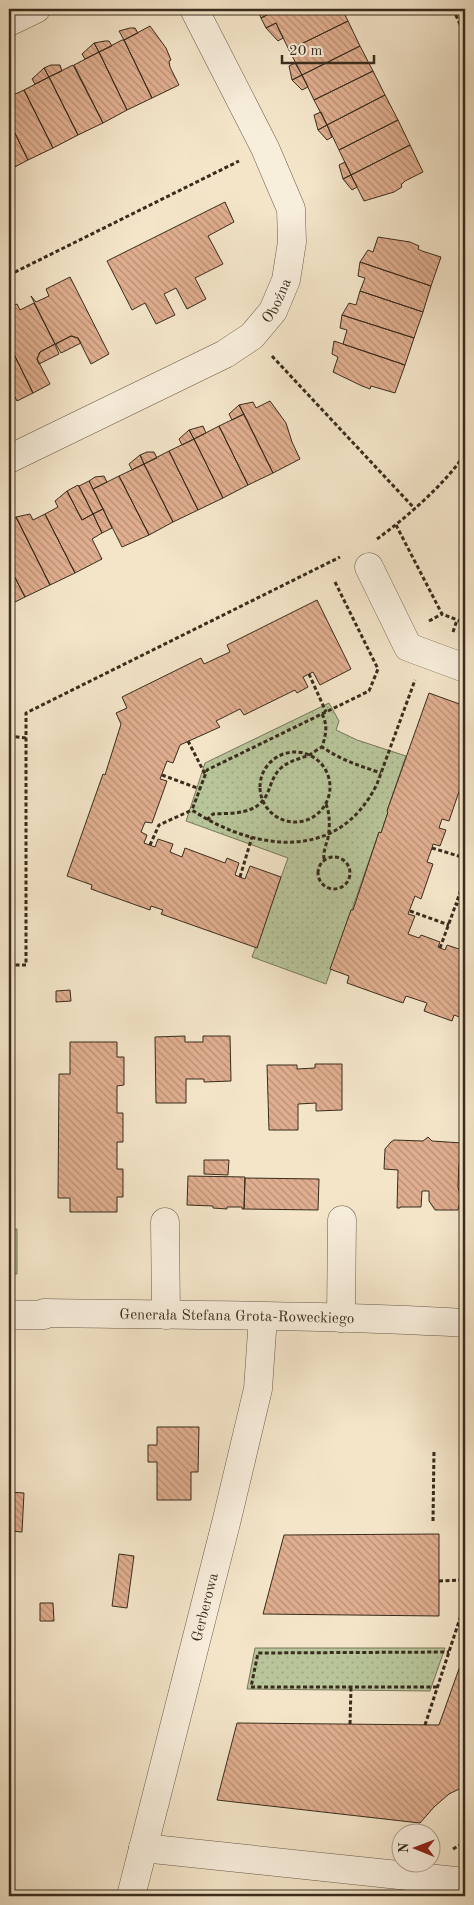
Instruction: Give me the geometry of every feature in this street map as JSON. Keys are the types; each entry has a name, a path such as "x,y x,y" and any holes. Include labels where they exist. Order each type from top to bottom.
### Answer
{"street":[{"path":"9,22 36,9"},
{"name":"Oboźna","path":"9,459 225,354 252,336 273,311 286,280 292,242 290,209 265,148 194,9"},
{"path":"358,561 408,647 465,668"},
{"path":"341,1318 342,1220"},
{"path":"165,1222 166,1315"},
{"name":"Generała Stefana Grota-Roweckiego","path":"9,1315 341,1318 465,1323"},
{"name":"Gerberowa","path":"131,1896 226,1523 258,1389 264,1317"},
{"path":"143,1848 465,1882"}],"path":[{"path":"452,9 465,36"},
{"path":"9,275 242,160 235,155"},
{"path":"252,336 415,509"},
{"path":"374,540 415,509 459,463 465,454"},
{"path":"396,525 442,614 465,623"},
{"path":"9,965 26,965 26,713 358,561"},
{"path":"150,845 159,825 192,810 207,770 369,691 378,669 335,582"},
{"path":"207,820 213,814 248,811 266,796 273,779 280,769 294,760 310,755 322,747 326,729 324,713 309,674"},
{"path":"192,810 207,820 252,837 280,843 315,839 336,831 359,814 369,800 381,773 412,684 419,678"},
{"path":"9,736 26,738"},
{"path":"188,741 206,774"},
{"path":"322,747 348,762 381,773"},
{"path":"286,752 310,755 320,762 327,772 330,784 326,803 315,816 304,821 292,822 279,819 269,812 262,801 259,790 260,777 266,766 274,758 286,752"},
{"path":"162,775 200,789"},
{"path":"324,859 338,857 345,860 349,866 350,875 347,884 340,889 331,890 322,885 317,876 318,867 324,859 328,834 330,812 326,803"},
{"path":"240,877 252,837"},
{"path":"432,848 465,858"},
{"path":"440,948 465,878"},
{"path":"456,904 465,907"},
{"path":"410,910 448,925"},
{"path":"434,1450 434,1521"},
{"path":"439,1581 465,1580"},
{"path":"425,1725 465,1603"},
{"path":"437,1687 251,1686 258,1652 449,1652"},
{"path":"350,1724 351,1687"}],"green space":[{"path":"329,703 339,721 336,730 357,740 406,756 381,833 379,832 326,984 252,957 288,858 186,821 205,763"},
{"path":"9,1229 17,1229 17,1274 9,1274"},
{"path":"255,1648 445,1648 430,1691 247,1689"}],"building":[{"path":"257,9 279,9 261,18"},
{"path":"279,9 342,9 348,21 289,50 276,23 266,28 261,18"},
{"path":"348,21 360,46 302,75 289,50"},
{"path":"276,23 283,38 278,41 266,28"},
{"path":"150,26 166,48 171,60 169,61 170,67 179,85 152,98 124,40"},
{"path":"135,28 138,33 124,40 119,31"},
{"path":"124,40 152,98 127,110 99,52"},
{"path":"109,41 112,46 99,52 94,43"},
{"path":"94,43 99,52 85,59 82,54"},
{"path":"360,46 373,71 314,100 302,75"},
{"path":"99,52 127,110 103,123 74,65"},
{"path":"295,63 302,75 292,80 289,66"},
{"path":"51,65 60,65 62,71 49,77 44,68"},
{"path":"73,65 103,123 78,135 49,77"},
{"path":"44,68 49,77 35,84 32,79"},
{"path":"373,71 385,95 327,125 314,100"},
{"path":"302,75 308,87 302,90 292,80"},
{"path":"49,77 78,135 53,148 24,90"},
{"path":"24,90 53,148 28,160 9,121 9,97"},
{"path":"385,95 398,120 339,150 327,125"},
{"path":"321,112 327,125 318,130 314,115"},
{"path":"398,120 410,145 351,175 339,150"},
{"path":"9,121 28,160 9,170"},
{"path":"327,125 332,137 327,140 318,130"},
{"path":"410,145 423,172 405,181 401,185 402,187 394,192 364,201 351,175"},
{"path":"345,162 351,175 343,179 339,165"},
{"path":"351,175 357,187 352,190 343,179"},
{"path":"225,202 234,222 208,236 223,264 195,278 206,299 187,309 176,288 164,294 175,315 156,324 145,303 132,310 107,261"},
{"path":"378,237 410,242 419,246 418,249 422,251 441,257 431,286 360,262 368,250 373,252"},
{"path":"360,262 431,286 423,312 360,291 365,278 358,276"},
{"path":"70,277 109,354 91,364 78,338 71,336 55,344 31,296 36,302 49,296 46,289"},
{"path":"360,291 423,312 414,338 342,315 349,303 356,305"},
{"path":"34,303 55,344 40,352 37,359 50,384 33,393 9,344 9,308 17,304 20,310"},
{"path":"342,315 414,338 405,365 343,344 347,330 340,328"},
{"path":"71,336 78,338 81,343 61,353 56,344"},
{"path":"334,341 405,365 395,393 371,386 370,389 333,372 338,357 332,354"},
{"path":"9,344 33,393 17,401 9,386"},
{"path":"55,344 59,354 39,364 37,359 40,352"},
{"path":"270,401 286,423 300,459 273,473 239,405 253,402 256,408"},
{"path":"239,405 244,414 232,420 229,414"},
{"path":"244,414 273,473 248,485 219,426"},
{"path":"203,426 206,433 194,439 189,430"},
{"path":"219,426 248,485 223,498 194,439"},
{"path":"189,430 194,439 182,445 179,439"},
{"path":"194,439 223,498 198,510 169,451"},
{"path":"169,451 198,510 173,522 144,464"},
{"path":"154,452 157,458 144,464 140,455"},
{"path":"140,455 144,464 132,470 129,464"},
{"path":"144,464 173,522 149,535 119,476"},
{"path":"104,476 107,482 93,489 89,481 95,477"},
{"path":"119,476 149,535 122,547 93,489"},
{"path":"89,481 103,509 93,514 79,486"},
{"path":"78,485 93,514 82,520 67,491"},
{"path":"67,491 82,520 93,514 102,533 92,539 102,559 75,573 45,514 58,507 55,501"},
{"path":"103,509 112,528 102,533 93,514"},
{"path":"30,514 33,520 45,514 75,573 50,585 16,517"},
{"path":"16,517 50,585 25,597 9,566 9,523"},
{"path":"9,566 25,597 9,605"},
{"path":"317,600 351,669 320,685 313,672 303,677 308,687 297,693 295,690 244,715 240,709 216,721 220,727 180,745 173,763 167,761 160,779 167,781 152,823 145,822 141,832 147,835 144,843 155,847 158,839 173,844 170,852 182,857 185,848 225,863 227,858 239,863 235,875 245,879 250,866 281,877 257,948 161,914 163,910 151,906 150,910 91,889 92,885 67,876 103,774 105,775 121,724 116,713 127,708 122,697 201,658 204,664 230,652 227,645"},
{"path":"429,693 465,706 465,774 449,821 442,819 439,828 446,830 440,846 433,844 427,862 433,864 421,899 415,896 408,914 415,916 408,934 419,938 421,935 440,942 438,947 445,950 447,945 465,951 465,1019 454,1015 452,1021 424,1011 427,1003 406,996 403,1003 347,983 349,976 330,969 351,910 353,910 379,832 381,833"},
{"path":"70,990 71,1001 56,1002 56,991"},
{"path":"185,1036 185,1042 203,1042 203,1036 230,1036 231,1081 204,1082 204,1079 186,1079 186,1103 156,1103 155,1037"},
{"path":"70,1042 117,1042 117,1057 124,1057 124,1085 117,1086 117,1113 123,1113 123,1142 117,1142 117,1169 123,1169 123,1197 117,1197 117,1212 70,1212 70,1198 58,1198 59,1074 70,1074"},
{"path":"315,1064 342,1064 342,1110 316,1111 316,1103 298,1104 298,1130 269,1130 267,1065 297,1065 297,1069 315,1068"},
{"path":"428,1137 432,1141 462,1143 462,1164 459,1164 458,1187 461,1198 458,1210 435,1210 429,1201 429,1191 422,1191 421,1207 397,1208 398,1170 384,1169 385,1149 394,1140 423,1141"},
{"path":"204,1160 229,1160 228,1175 204,1174"},
{"path":"188,1176 245,1177 244,1209 242,1207 227,1207 227,1209 213,1208 213,1206 187,1205"},
{"path":"245,1178 319,1179 318,1210 244,1209"},
{"path":"9,1425 14,1425 14,1478 9,1478"},
{"path":"157,1427 199,1427 198,1472 191,1472 191,1500 157,1500 157,1462 148,1462 148,1445 157,1445"},
{"path":"9,1492 24,1493 22,1532 9,1531"},
{"path":"439,1534 439,1616 263,1614 284,1535"},
{"path":"119,1554 134,1556 127,1608 112,1606"},
{"path":"40,1603 53,1603 54,1621 40,1621"},
{"path":"465,1652 465,1786 449,1794 421,1822 217,1800 237,1723 439,1725"}]}
